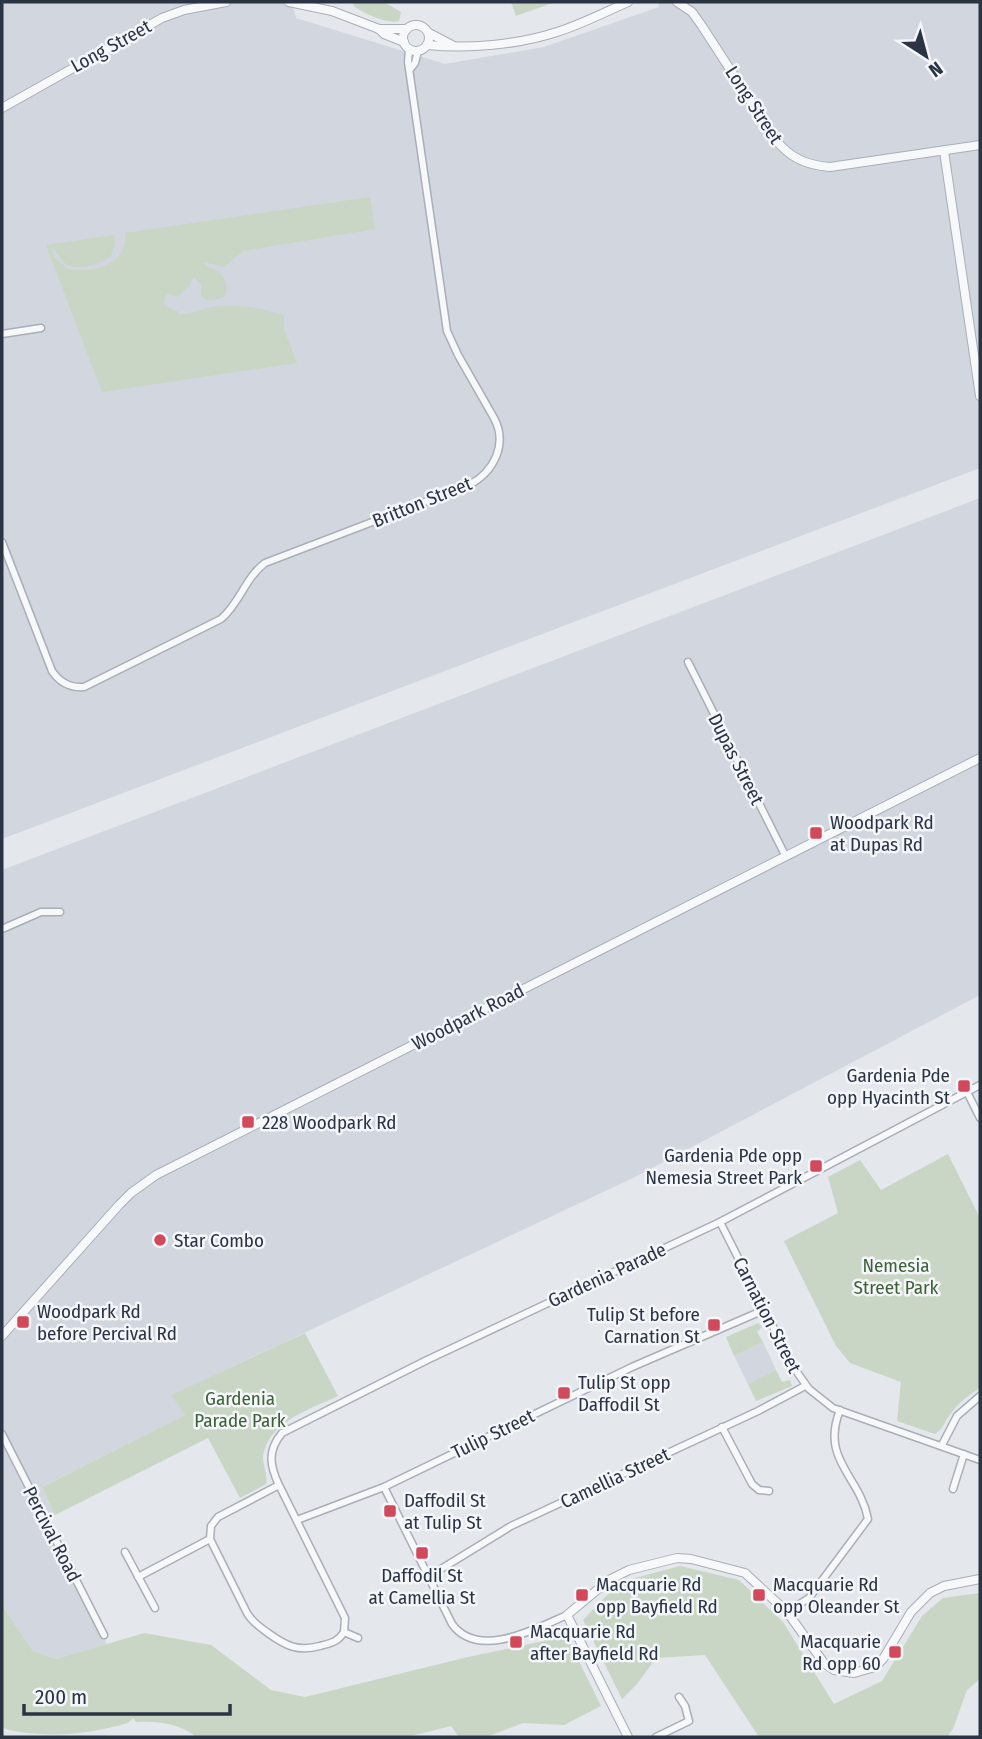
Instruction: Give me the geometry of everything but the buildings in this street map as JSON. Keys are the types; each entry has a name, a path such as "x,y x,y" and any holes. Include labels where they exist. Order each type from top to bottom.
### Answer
{"street":[{"name":"Long Street","path":"2,108 162,18 184,10 226,2"},
{"path":"289,2 332,11 379,29 407,29 419,25 452,45"},
{"path":"379,29 411,47 494,44 557,32 628,2"},
{"name":"Long Street","path":"677,2 692,12 775,139 784,151 799,161 811,166 830,167 980,145"},
{"path":"407,29 411,47"},
{"path":"427,45 429,33"},
{"name":"Britton Street","path":"2,542 52,671 68,687 78,687 91,684 216,622 230,611 252,575 273,559 469,485 482,477 493,464 499,447 497,422 447,331 410,69 415,63 411,47"},
{"path":"944,151 980,396"},
{"path":"2,334 41,328"},
{"name":"Dupas Street","path":"688,663 785,855"},
{"name":"Woodpark Road","path":"2,1336 119,1205 149,1180 980,758"},
{"path":"2,929 41,912 60,912"},
{"name":"Gardenia Parade","path":"344,1632 345,1618 272,1469 271,1455 276,1442 287,1429 720,1222 980,1085"},
{"path":"967,1092 980,1118"},
{"name":"Carnation Street","path":"720,1222 793,1368 805,1386 821,1400 840,1410 980,1460"},
{"name":"Tulip Street","path":"297,1520 384,1486 622,1372 764,1310"},
{"name":"Camellia Street","path":"428,1577 511,1526 805,1386"},
{"path":"942,1445 957,1416 980,1396"},
{"path":"787,1612 802,1605 825,1579 868,1519 865,1506 835,1448 833,1436 840,1410"},
{"path":"722,1427 752,1484 759,1490 769,1491"},
{"name":"Percival Road","path":"2,1434 104,1635"},
{"path":"953,1489 964,1454"},
{"path":"279,1485 216,1519 211,1526 210,1539 250,1618 281,1643 297,1649 334,1642 344,1632 358,1638"},
{"path":"384,1486 454,1628 477,1641 526,1632 567,1615 609,1580 637,1567 677,1558 691,1559 745,1573 787,1612 824,1663 834,1670 854,1673 875,1667 883,1659 911,1612 930,1593 944,1586 980,1579"},
{"path":"138,1577 210,1539"},
{"path":"125,1552 155,1608"},
{"path":"567,1615 628,1737"},
{"path":"656,1737 690,1721 685,1706 678,1697"}],"shaded area":[{"path":"2,2 292,2 296,18 445,64 544,47 659,7 658,2 980,2 980,468 2,839"},
{"path":"980,498 980,995 633,1178 172,1395 185,1415 42,1487 55,1515 46,1520 107,1644 56,1659 33,1651 2,1605 2,870"},
{"path":"763,1342 776,1370 748,1384 734,1356"}],"green space":[{"path":"355,2 384,2 401,12 399,21 383,20 369,15 353,5"},
{"path":"511,2 555,2 516,16"},
{"path":"370,197 375,229 243,251 224,267 204,262 225,280 225,296 207,300 201,296 201,285 195,278 177,297 167,294 164,299 164,305 179,314 212,307 239,306 284,315 284,329 297,363 102,392 46,245 114,235 115,244 111,256 89,266 66,264 51,247 54,257 68,269 88,270 115,259 125,244 125,233"},
{"name":"Nemesia Street Park","path":"948,1154 980,1218 980,1388 959,1404 935,1434 897,1421 901,1382 850,1363 836,1346 784,1241 838,1213 828,1177 860,1160 881,1190"},
{"path":"758,1323 762,1327 757,1332 763,1342 734,1356 726,1337"},
{"name":"Gardenia Parade Park","path":"305,1333 338,1396 294,1417 276,1431 263,1455 266,1484 240,1498 208,1438 55,1515 42,1487 185,1415 171,1395"},
{"path":"776,1370 782,1382 790,1380 792,1386 756,1401 748,1384"},
{"path":"680,1566 739,1580 783,1622 834,1704 882,1681 922,1616 943,1598 980,1593 980,1679 967,1690 953,1729 947,1737 759,1737 705,1655 656,1658 622,1699 583,1620 620,1582"},
{"path":"2,1605 33,1651 56,1659 144,1633 211,1645 271,1690 305,1697 544,1641 564,1631 601,1706 564,1725 523,1723 486,1737 459,1737 451,1726 407,1737 197,1737 175,1726 136,1722 133,1718 128,1723 80,1733 32,1734 2,1728"}],"place":[{"name":"Woodpark Rd at Dupas Rd","path":"816,833"},
{"name":"Gardenia Pde opp Hyacinth St","path":"964,1086"},
{"name":"228 Woodpark Rd","path":"248,1122"},
{"name":"Gardenia Pde opp Nemesia Street Park","path":"816,1166"},
{"name":"Star Combo","path":"160,1240"},
{"name":"Woodpark Rd before Percival Rd","path":"23,1322"},
{"name":"Tulip St before Carnation St","path":"714,1325"},
{"name":"Tulip St opp Daffodil St","path":"564,1393"},
{"name":"Daffodil St at Tulip St","path":"390,1511"},
{"name":"Daffodil St at Camellia St","path":"422,1553"},
{"name":"Macquarie Rd opp Bayfield Rd","path":"582,1595"},
{"name":"Macquarie Rd opp Oleander St","path":"759,1595"},
{"name":"Macquarie Rd after Bayfield Rd","path":"516,1642"},
{"name":"Macquarie Rd opp 60","path":"895,1652"}]}
